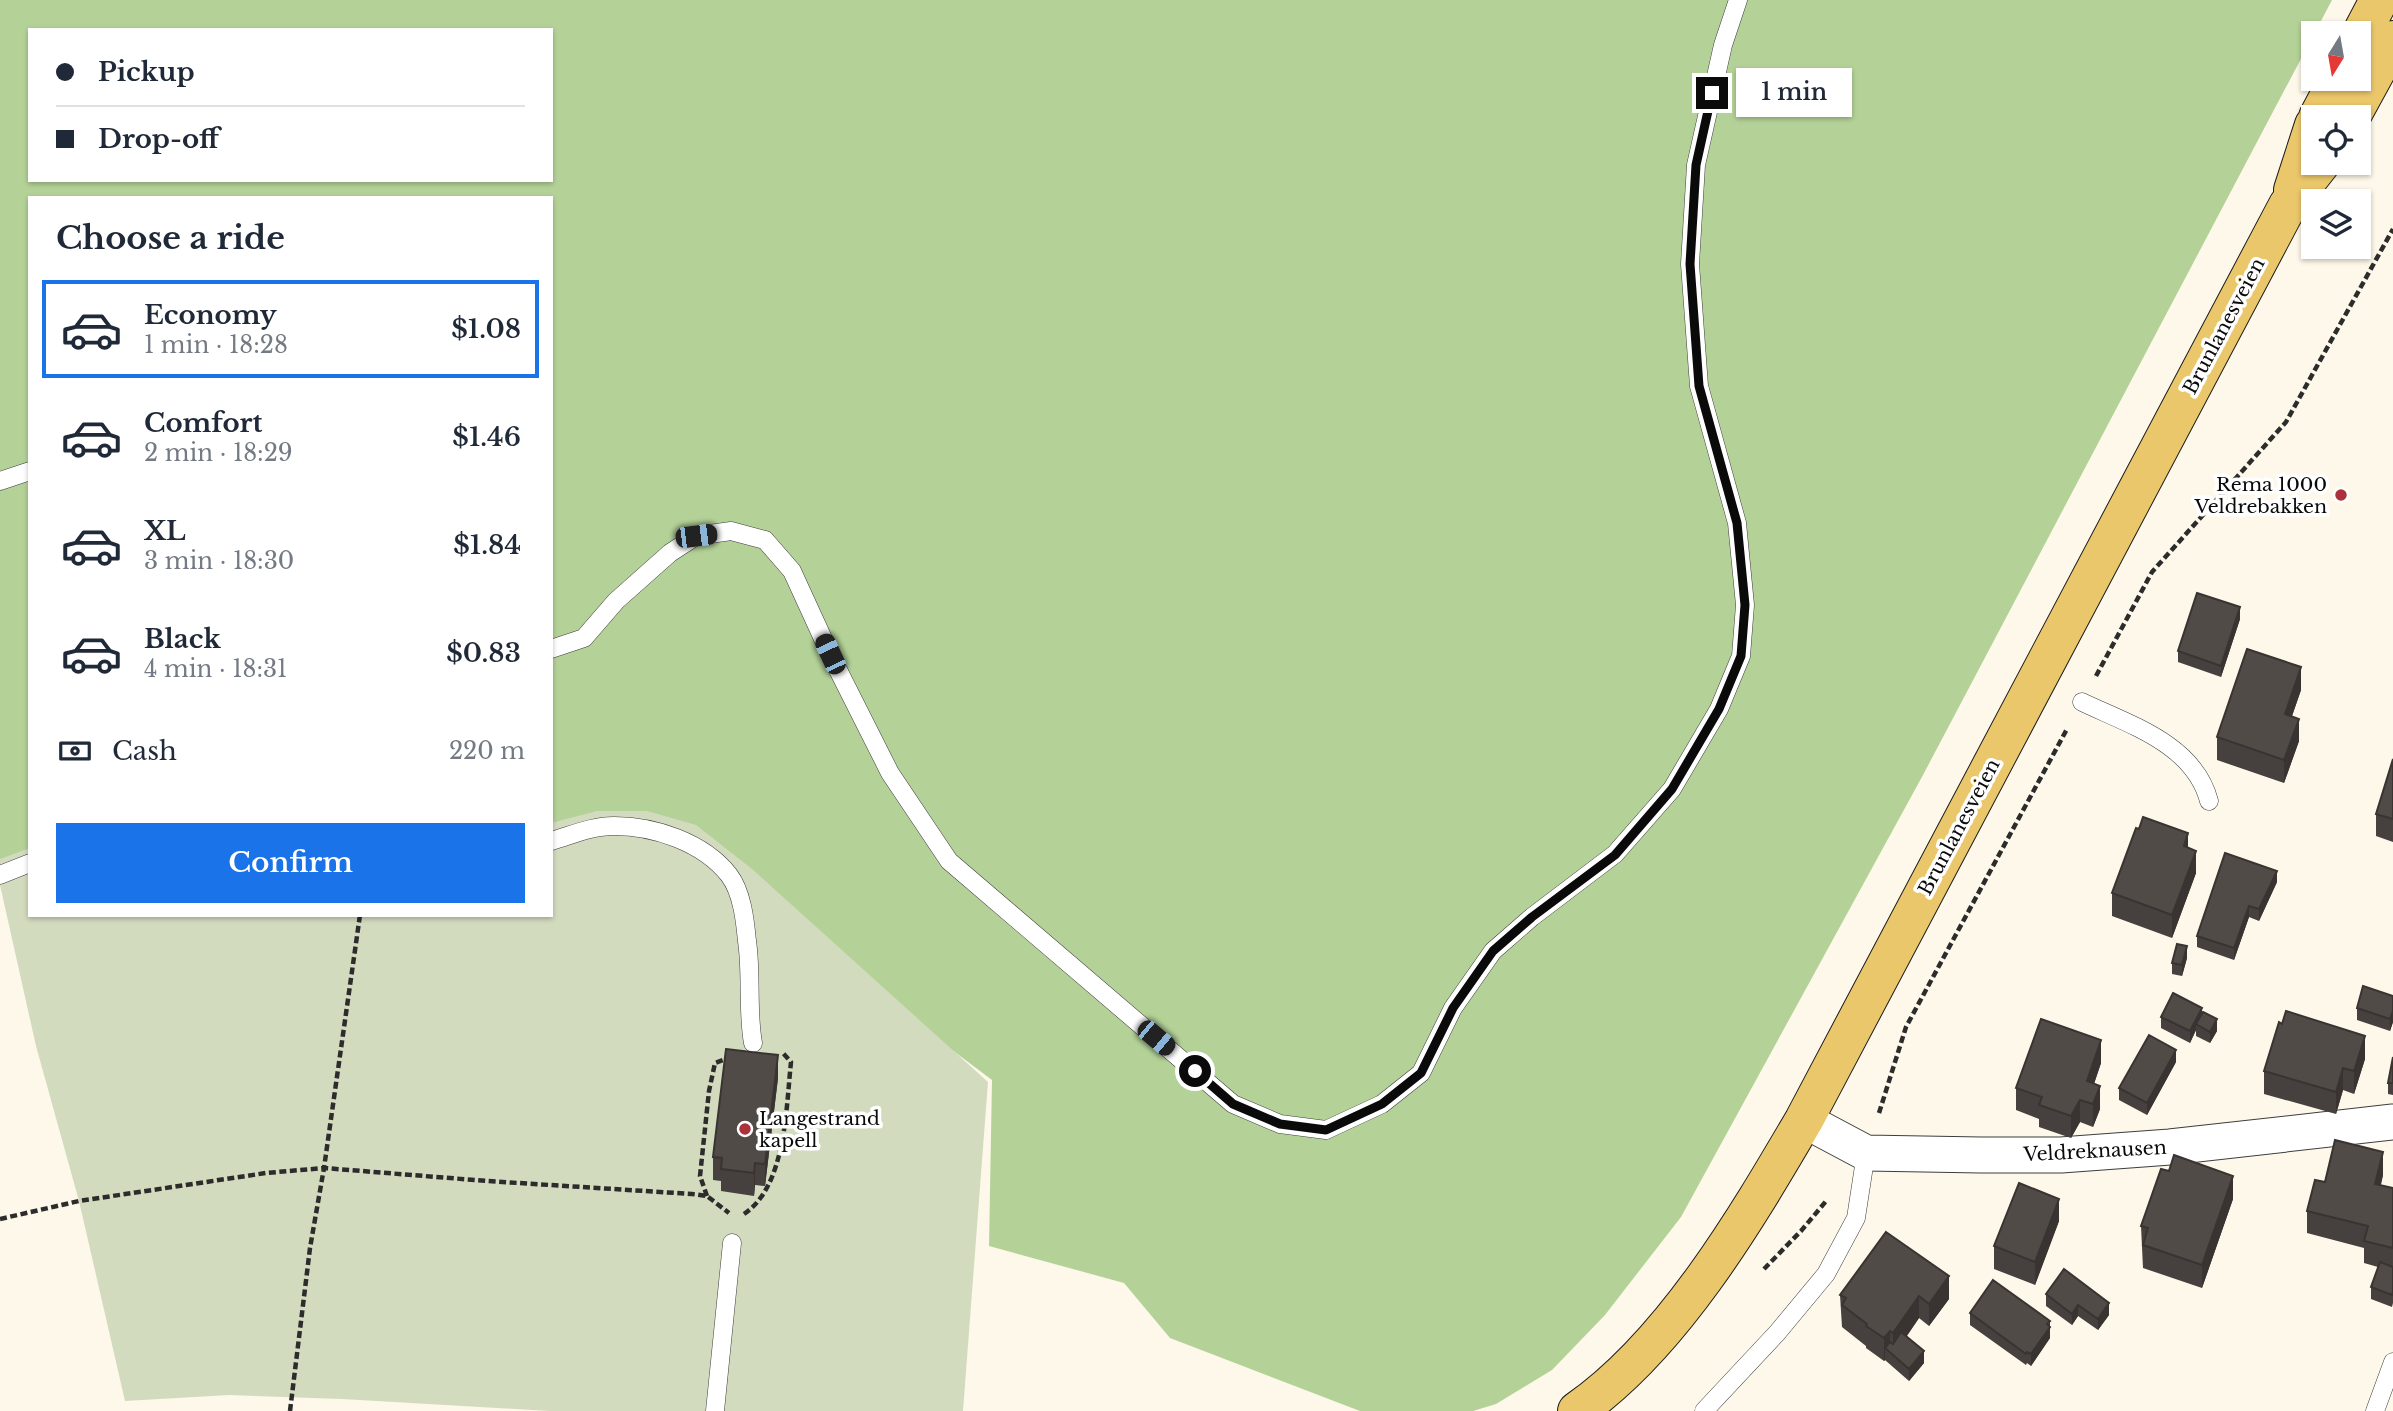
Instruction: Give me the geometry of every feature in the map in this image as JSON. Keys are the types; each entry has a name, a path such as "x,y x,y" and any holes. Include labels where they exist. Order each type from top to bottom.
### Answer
{"main road":[{"path":"2368,21 2379,0"},
{"path":"2358,105 2393,40"},
{"name":"Brunlanesveien","path":"2288,205 2301,165"},
{"name":"Brunlanesveien","path":"1577,1411 1624,1371 1657,1337 1756,1202 1804,1120 2288,205 2311,175"}],"street":[{"name":"Veldreknausen","path":"1804,1120 1866,1153 2061,1155 2170,1147 2393,1122"}],"lane":[{"path":"553,648 584,638 616,601 670,553 696,536 731,531 765,540 792,572 890,774 950,861 1233,1104 1280,1124 1326,1130 1382,1104 1421,1073 1453,1008 1493,951 1532,917 1615,855 1672,789 1719,709 1741,656 1745,605 1737,523 1699,386 1690,264 1696,165 1723,45 1738,0"},
{"path":"0,481 28,472"},
{"path":"2082,702 2160,740 2183,755 2205,785 2210,801"},
{"path":"553,840 583,830 613,826 643,829 673,836 696,847 730,876 738,891 747,939 751,972 750,1028 753,1043"},
{"path":"0,875 28,864"},
{"path":"1704,1411 1826,1274 1856,1218 1866,1153"},
{"path":"715,1411 732,1242"},
{"path":"2375,1411 2393,1362"}],"path":[{"path":"1866,1153 1906,1027 2152,572 2287,422 2393,229"},
{"path":"290,1411 310,1248 360,917"},
{"path":"0,1219 79,1201 266,1173 324,1168 707,1196 719,1203 723,1210 743,1215 766,1193 776,1168 790,1062 781,1050 753,1043 733,1057 716,1063 709,1091 700,1176 707,1196"}],"green space":[{"path":"0,0 2332,0 2321,21 2301,21 2301,59 1923,775 1681,1217 1605,1315 1552,1370 1496,1404 1473,1411 1360,1411 1170,1338 1124,1283 989,1246 992,1080 746,895 553,876 553,196 28,196 28,860 0,873"},
{"path":"597,811 647,811 696,825 752,869 988,1082 963,1411 549,1411 229,1395 125,1401 79,1201 36,1046 0,885 0,859 28,849 28,917 553,917 553,822"}],"building":[{"path":"2197,593 2240,607 2221,666 2178,651"},
{"path":"2247,649 2301,667 2285,714 2299,719 2284,760 2217,737"},
{"path":"2393,759 2393,819 2376,814"},
{"path":"2143,817 2188,833 2184,846 2196,851 2172,915 2112,893 2136,828 2139,829"},
{"path":"2225,853 2277,871 2259,909 2249,906 2234,948 2197,936"},
{"path":"2177,944 2187,946 2182,965 2172,963"},
{"path":"2363,986 2393,996 2390,1019 2357,1008"},
{"path":"2173,993 2202,1008 2190,1031 2161,1017"},
{"path":"2286,1011 2365,1036 2354,1071 2343,1068 2336,1092 2264,1071 2279,1022 2282,1024"},
{"path":"2203,1012 2217,1019 2210,1032 2196,1024"},
{"path":"2041,1019 2101,1040 2087,1081 2100,1086 2093,1104 2080,1100 2071,1116 2039,1105 2042,1097 2016,1088"},
{"path":"2149,1035 2176,1050 2147,1103 2119,1088"},
{"name":"Langestrand kapell","path":"726,1049 778,1055 765,1164 755,1163 754,1173 721,1169 722,1158 713,1157"},
{"path":"2393,1057 2393,1083 2388,1083"},
{"path":"2335,1140 2383,1152 2375,1184 2393,1188 2393,1248 2364,1241 2368,1226 2307,1211 2315,1180 2325,1182"},
{"path":"2174,1155 2233,1176 2202,1265 2143,1245 2148,1228 2141,1226 2161,1169 2169,1171"},
{"path":"2019,1183 2059,1199 2035,1262 1994,1246"},
{"path":"1886,1232 1949,1276 1929,1304 1919,1296 1893,1333 1890,1331 1884,1338 1842,1305 1846,1298 1840,1295"},
{"path":"2380,1262 2393,1267 2392,1295 2371,1287"},
{"path":"2064,1269 2109,1303 2098,1319 2078,1305 2072,1314 2046,1294"},
{"path":"1993,1280 2050,1321 2047,1324 2050,1327 2031,1354 2026,1354 1970,1313"},
{"path":"1901,1332 1924,1351 1909,1369 1885,1348 1890,1342 1893,1344"}],"place":[{"name":"Rema 1000 Veldrebakken","path":"2341,495"},
{"name":"Langestrand kapell","path":"745,1129"}],"route":[{"path":"1195,1071 1233,1104 1280,1124 1326,1130 1382,1104 1421,1073 1453,1008 1493,951 1532,917 1615,855 1672,789 1719,709 1741,656 1745,605 1737,523 1699,386 1690,264 1696,165 1712,93"}]}
